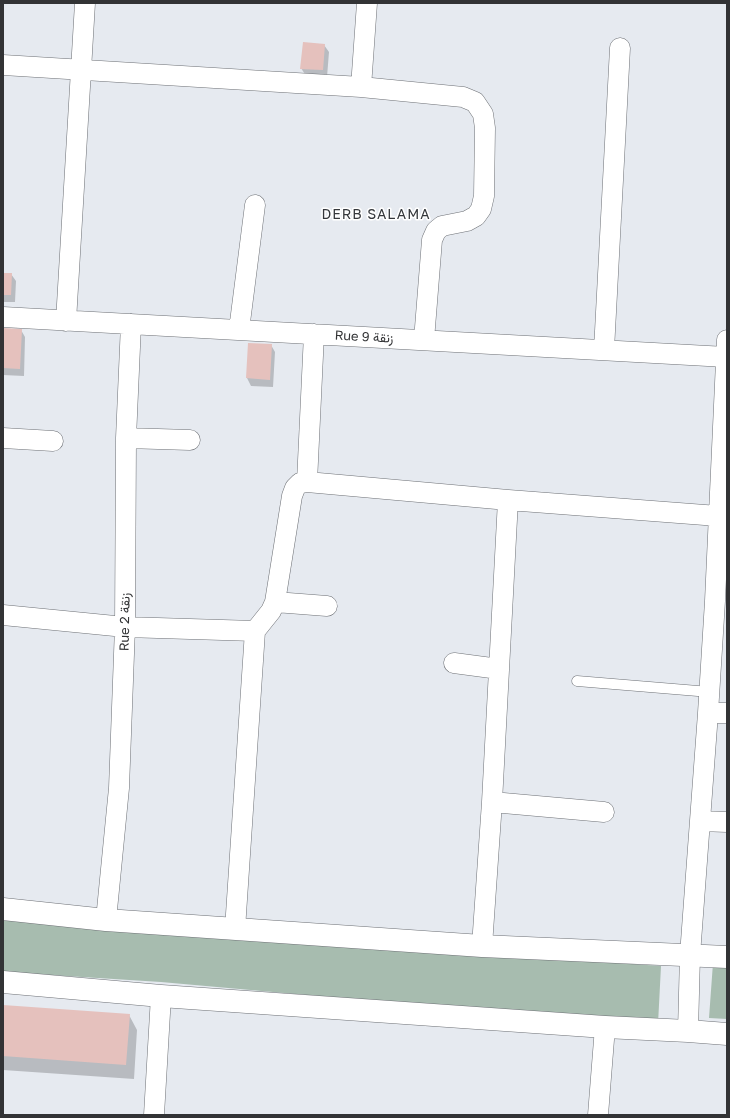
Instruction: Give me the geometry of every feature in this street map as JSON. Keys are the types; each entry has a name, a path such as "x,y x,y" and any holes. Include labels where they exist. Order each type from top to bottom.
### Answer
{"street":[{"path":"66,321 85,3"},
{"path":"361,88 367,3"},
{"path":"604,350 620,48"},
{"path":"3,65 361,88 463,97 475,102 483,114 484,196 481,209 476,216 467,221 442,226 436,231 432,240 424,340"},
{"path":"239,330 255,205"},
{"name":"Rue 9 زنقة","path":"3,317 604,350 726,348"},
{"name":"Rue 2 زنقة","path":"106,920 119,788 125,627 126,438 131,324"},
{"path":"307,482 314,334"},
{"path":"688,1031 690,955 700,821 718,713 710,692 721,602 718,516 723,489 726,348"},
{"path":"3,438 53,441"},
{"path":"126,438 190,440"},
{"path":"235,929 255,631 271,611 275,602 292,496 295,488 300,483 307,482 508,500 718,516"},
{"path":"482,946 492,802 508,500"},
{"path":"275,602 327,606"},
{"path":"3,615 125,627 255,631"},
{"path":"454,663 499,670"},
{"path":"492,802 604,812"},
{"path":"700,821 727,822"},
{"path":"3,909 106,920 482,946 727,957"},
{"path":"3,982 161,996 727,1034"},
{"path":"154,1115 161,996"},
{"path":"598,1115 605,1027"}],"lane":[{"path":"578,681 710,692"}],"green space":[{"path":"3,920 661,966 658,1024 598,1021 161,982 3,972"},
{"path":"713,963 727,964 727,1019 709,1018"}],"building":[{"path":"303,42 325,44 323,70 300,69"},
{"path":"3,273 12,273 11,295 3,295"},
{"path":"3,328 22,329 20,369 3,368"},
{"path":"248,343 272,344 270,380 246,378"},
{"path":"3,1005 130,1014 126,1065 3,1056"}],"district":[{"name":"DERB SALAMA","path":"376,215"}]}
